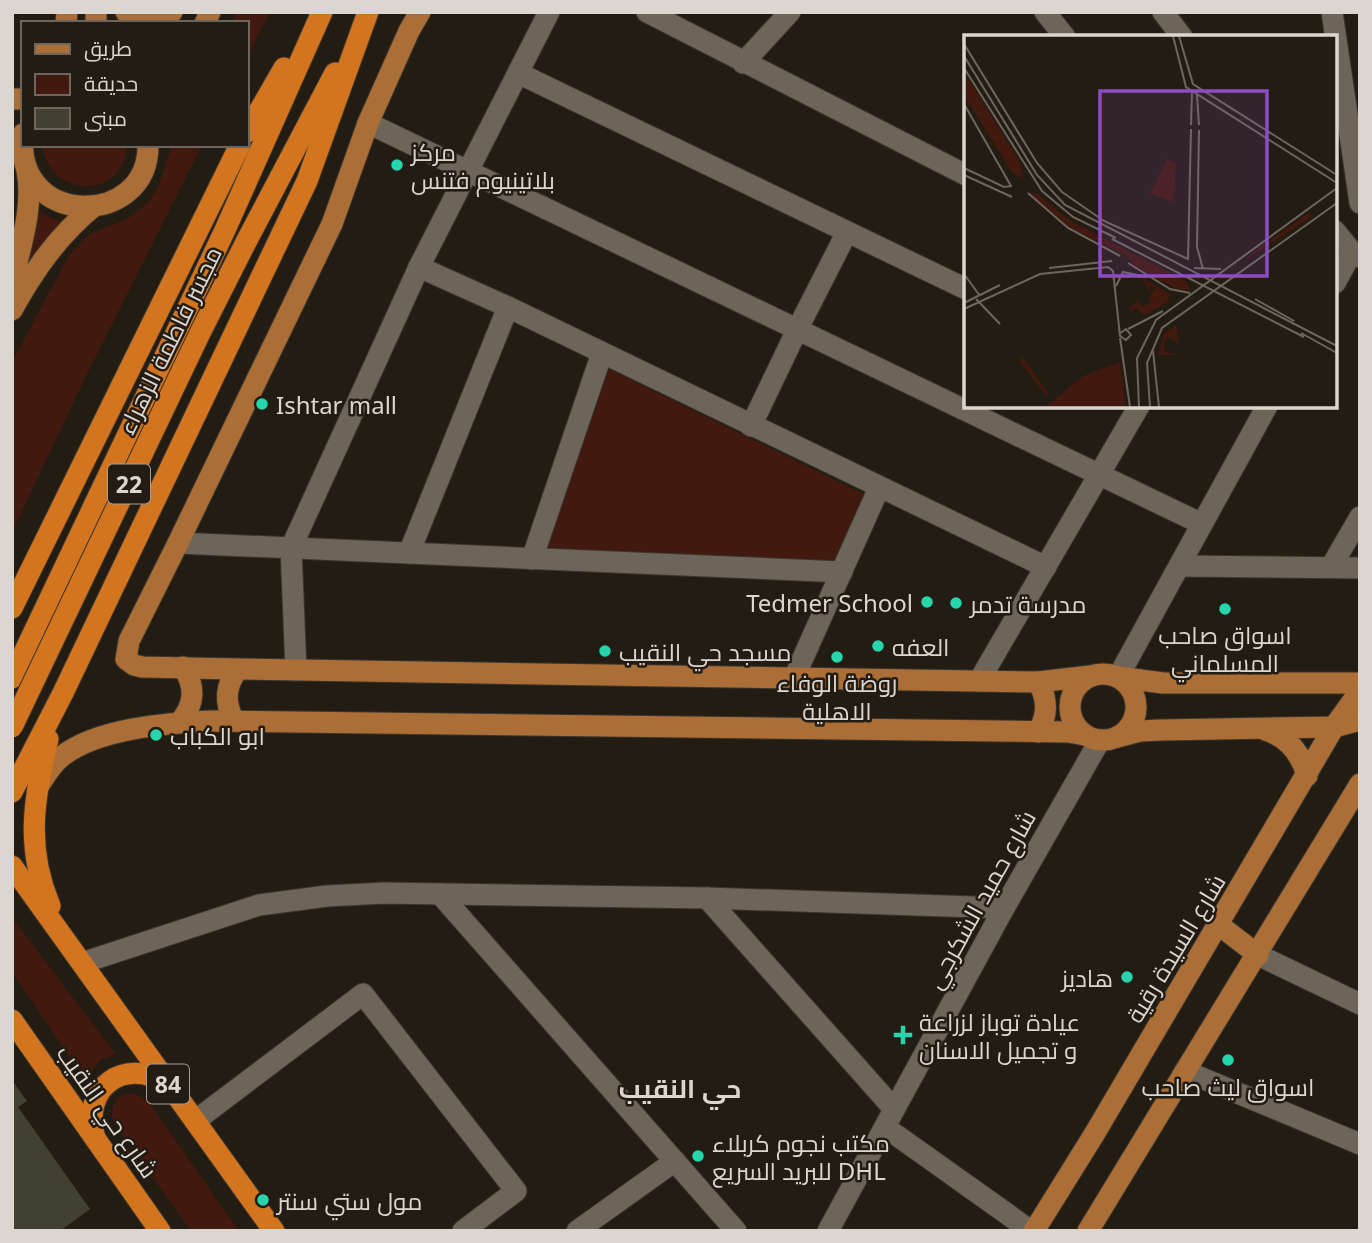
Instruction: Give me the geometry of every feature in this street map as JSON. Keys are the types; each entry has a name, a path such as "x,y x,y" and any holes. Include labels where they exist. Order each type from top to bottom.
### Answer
{"highway":[{"path":"248,130 319,12"},
{"name":"مجسر فاطمة الزهراء","path":"12,678 225,230 319,12"},
{"path":"12,792 63,693 307,181 368,12"},
{"name":"مجسر فاطمة الزهراء","path":"12,727 200,333 368,12"},
{"path":"12,608 239,147"},
{"path":"12,716 28,719 45,713 63,693"},
{"path":"63,693 37,789 33,825 35,858 44,891 63,936"},
{"name":"84","path":"12,866 274,1231"},
{"name":"شارع حي النقيب","path":"12,1020 160,1231"},
{"path":"96,1140 91,1124 92,1108 98,1093 109,1081 124,1074 140,1072 155,1076 169,1085"}],"main road":[{"path":"126,12 142,18 157,19 172,12"},
{"path":"420,12 368,123 332,224 129,641 126,659 134,665 1038,682 1104,674 1163,683 1360,683"},
{"path":"12,147 36,186 52,199 72,207 93,207 113,201 130,189 142,172 148,147"},
{"path":"12,283 29,186 21,147"},
{"path":"12,310 55,243 93,207"},
{"path":"180,722 188,713 193,690 183,667"},
{"path":"234,721 229,711 227,688 238,669"},
{"path":"1090,676 1080,683 1073,693 1071,716 1076,727 1101,738 1129,728 1135,715 1136,700 1130,687 1118,677"},
{"path":"1038,682 1043,690 1046,707 1043,724 1038,732"},
{"path":"1161,730 1151,722 1146,711 1147,699 1153,689 1163,683"},
{"name":"شارع السيدة رقية","path":"1032,1231 1096,1133 1334,727 1360,691"},
{"path":"37,789 56,762 86,743 125,732 180,722 1068,732 1101,738 1161,730 1334,727 1360,720"},
{"path":"1256,728 1279,736 1289,743 1304,764 1307,776"},
{"path":"1088,1231 1360,784"},
{"path":"1219,925 1258,955"}],"street":[{"path":"296,670 291,548 419,267 549,12"},
{"path":"743,63 790,12"},
{"path":"1045,12 1063,35"},
{"path":"1163,12 1180,35"},
{"path":"1332,12 1335,35"},
{"path":"652,13 743,63 964,175"},
{"path":"1337,46 1360,203"},
{"path":"519,73 964,288"},
{"path":"368,123 1202,524"},
{"path":"751,426 847,232"},
{"path":"1337,232 1356,254 1337,280"},
{"path":"419,267 508,307 1046,567"},
{"path":"409,553 508,307"},
{"path":"532,559 602,353"},
{"path":"979,681 1138,408"},
{"path":"1118,677 1267,408"},
{"path":"794,678 879,488"},
{"path":"1331,567 1360,517"},
{"path":"178,544 842,572"},
{"path":"1180,566 1360,568"},
{"name":"شارع حميد الشكرجي","path":"828,1231 1004,908 1101,738"},
{"path":"82,963 259,905 327,896 384,893 707,898 1004,908"},
{"path":"440,894 736,1231"},
{"path":"707,898 890,1118 1032,1231"},
{"path":"1258,955 1360,1004"},
{"path":"195,1121 363,994 516,1191 463,1231"},
{"path":"1185,1071 1360,1144"},
{"path":"577,1231 675,1161"}],"green space":[{"path":"236,12 270,12 248,55 248,21 232,21"},
{"path":"43,147 127,147 123,163 114,176 101,184 72,184 58,176 48,163"},
{"path":"171,147 201,147 87,374 12,532 12,362 69,255 90,234 127,219 148,203 159,185"},
{"path":"35,208 51,218 61,220 24,275"},
{"path":"609,369 866,495 838,563 547,548"},
{"path":"12,918 116,1054 100,1060 86,1081 12,972"},
{"path":"124,1094 136,1094 148,1101 239,1231 191,1231 113,1122 114,1106 117,1099"}],"building":[{"path":"12,1080 27,1101 18,1107 90,1209 60,1231 12,1231"}],"place":[{"name":"مركز بلاتينيوم فتنس","path":"397,165"},
{"name":"Ishtar mall","path":"262,404"},
{"name":"Tedmer School","path":"927,602"},
{"name":"مدرسة تدمر","path":"956,603"},
{"name":"اسواق صاحب المسلماني","path":"1225,609"},
{"name":"العفه","path":"878,646"},
{"name":"مسجد حي النقيب","path":"605,651"},
{"name":"روضة الوفاء الاهلية","path":"837,657"},
{"name":"ابو الكباب","path":"156,735"},
{"name":"هاديز","path":"1127,977"},
{"name":"عيادة توباز لزراعة و تجميل الاسنان","path":"903,1035"},
{"name":"اسواق ليث صاحب","path":"1228,1060"},
{"name":"مكتب نجوم كربلاء للبريد السريع DHL","path":"698,1156"},
{"name":"مول ستي سنتر","path":"263,1200"}],"district":[{"name":"حي النقيب","path":"680,1088"}]}
